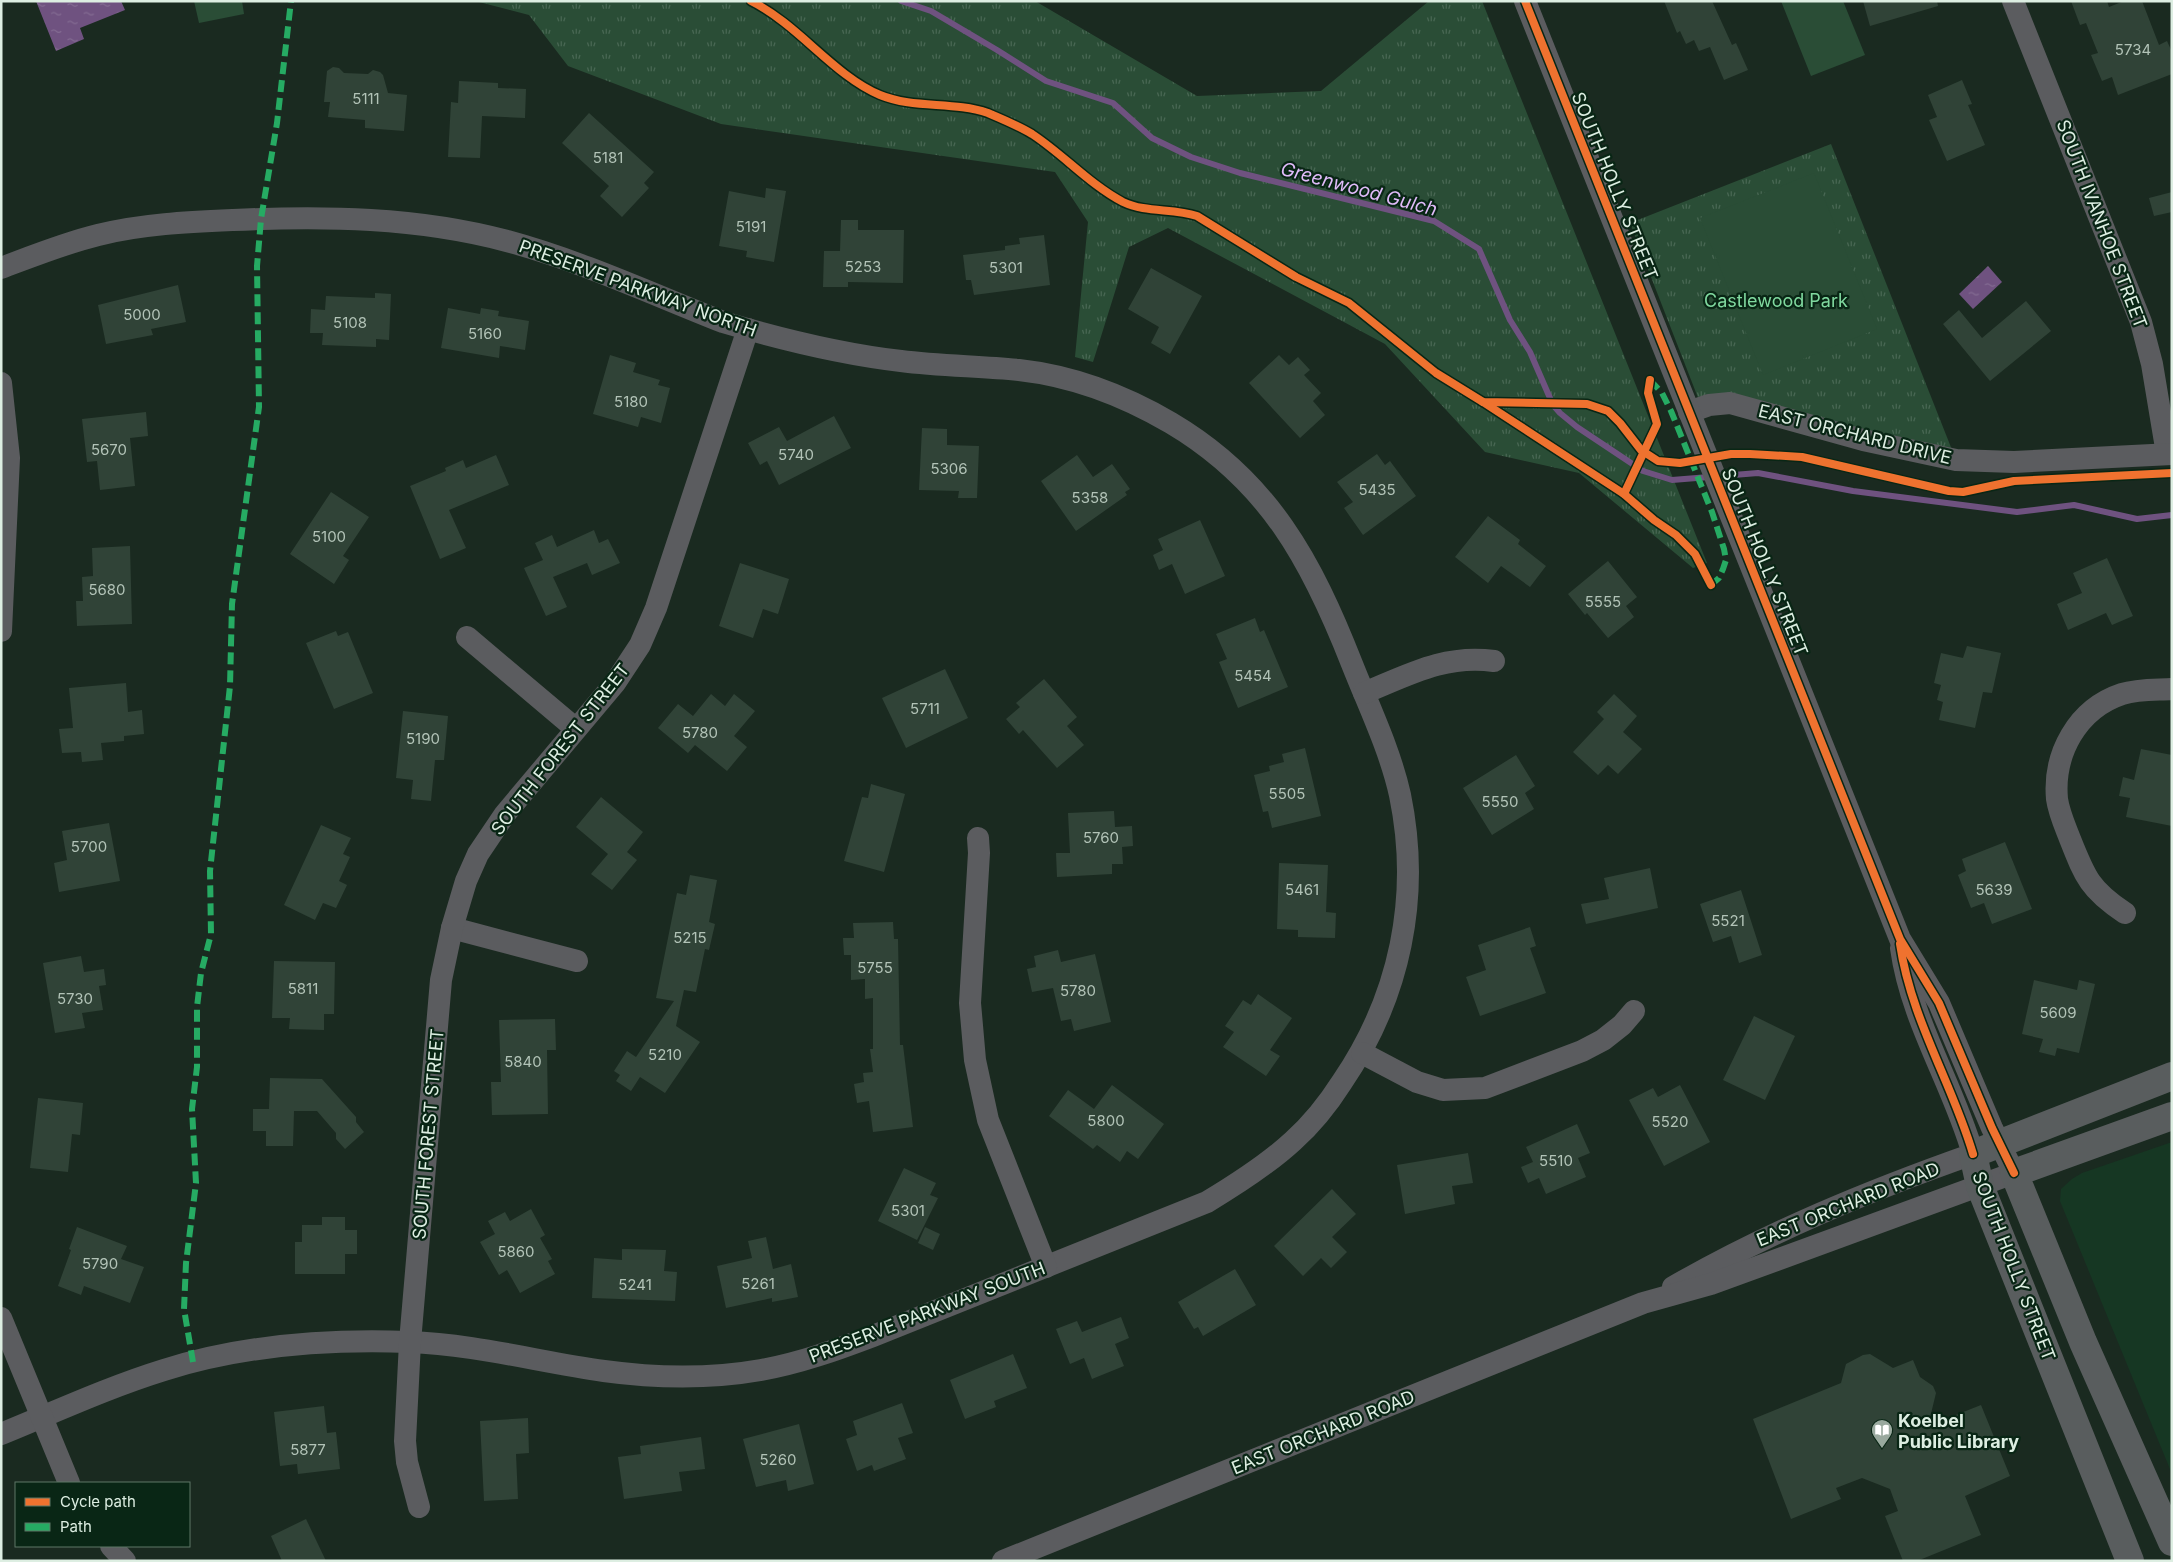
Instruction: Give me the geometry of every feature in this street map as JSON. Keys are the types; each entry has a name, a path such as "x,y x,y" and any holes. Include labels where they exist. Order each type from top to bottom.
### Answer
{"main road":[{"name":"EAST ORCHARD ROAD","path":"1973,1154 2172,1076"},
{"name":"EAST ORCHARD ROAD","path":"2014,1173 2172,1116"},
{"name":"SOUTH HOLLY STREET","path":"1973,1154 1980,1186 2130,1561"},
{"name":"SOUTH HOLLY STREET","path":"2014,1173 2083,1342 2172,1542"}],"street":[{"name":"SOUTH HOLLY STREET","path":"1525,1 1900,939 1939,1003 2000,1145 2014,1173"},
{"name":"SOUTH IVANHOE STREET","path":"2013,1 2141,322 2152,364 2169,454"},
{"name":"PRESERVE PARKWAY NORTH","path":"1,268 99,234 167,223 288,218 394,221 437,227 506,241 556,256 723,322 748,329 867,357 1021,370 1058,377 1110,393 1171,423 1203,444 1255,491 1297,545 1330,606 1364,693"},
{"name":"SOUTH FOREST STREET","path":"420,1507 407,1462 405,1441 410,1342 441,980 452,928 466,881 478,854 505,814 620,675 640,645 656,608 748,329"},
{"path":"1,383 9,458 1,631"},
{"name":"EAST ORCHARD DRIVE","path":"1689,412 1709,405 1730,403 1911,451 1978,462 2014,462 2169,454"},
{"path":"467,637 576,729"},
{"path":"1364,693 1438,663 1460,659 1494,661"},
{"path":"2125,913 2104,900 2083,873 2060,814 2057,799 2057,775 2065,744 2077,725 2096,708 2123,694 2172,689"},
{"name":"PRESERVE PARKWAY SOUTH","path":"1,1434 120,1385 164,1370 206,1358 305,1343 410,1342 449,1346 605,1371 652,1375 710,1375 760,1370 800,1361 842,1348 1207,1202 1236,1185 1259,1168 1300,1134 1325,1107 1362,1053 1386,1001 1404,928 1408,887 1406,845 1399,792 1390,759 1364,693"},
{"path":"978,838 970,1003 974,1060 988,1120 1046,1267"},
{"path":"452,928 577,962"},
{"name":"SOUTH HOLLY STREET","path":"1900,939 1905,973 1912,1000 1944,1074 1973,1154"},
{"path":"1362,1053 1417,1082 1443,1090 1484,1088 1572,1055 1603,1040 1622,1026 1634,1010"},
{"name":"EAST ORCHARD ROAD","path":"1643,1304 1713,1264 1802,1220 1929,1169 1973,1154"},
{"name":"EAST ORCHARD ROAD","path":"1003,1561 1643,1304 1711,1284 2014,1173"},
{"path":"1,1318 69,1482"},
{"path":"112,1547 125,1561"}],"shaded area":[{"path":"2172,1142 2172,1474 2060,1201 2061,1189 2082,1173"}],"green space":[{"path":"194,1 242,1 244,14 199,23"},
{"name":"Greenwood Gulch","path":"475,1 1035,1 1197,96 1321,91 1429,1 1482,1 1707,563 1693,568 1579,473 1485,452 1385,344 1168,228 1129,247 1093,362 1075,357 1088,222 1055,172 721,124 568,66 529,15"},
{"path":"1781,1 1843,1 1865,55 1811,76"},
{"name":"Castlewood Park","path":"1831,144 1956,460 1702,408 1630,223"},
{"path":"1814,173 1877,329 1763,375 1700,218"}],"water":[{"path":"36,1 121,1 125,10 80,28 84,39 56,51"},
{"path":"1988,266 2002,282 1973,309 1959,294"}],"building":[{"path":"1664,1 1712,1 1732,45 1736,43 1748,70 1724,80 1710,47 1699,51 1694,40 1686,44 1680,31 1677,33"},
{"path":"1863,1 1937,1 1938,6 1870,26"},
{"path":"2071,1 2107,1 2109,7 2124,1 2142,1 2159,45 2167,41 2172,52 2172,74 2118,95 2112,77 2102,81 2091,55 2098,53 2086,23 2080,25"},
{"path":"333,67 339,68 344,73 368,74 373,70 380,72 383,75 388,93 407,95 404,131 365,128 365,120 328,117 330,102 324,102 327,71"},
{"path":"1962,80 1972,104 1968,105 1985,145 1947,161 1929,120 1937,117 1928,95"},
{"path":"459,81 498,83 498,88 526,89 525,118 482,116 480,158 448,157 451,102 458,103"},
{"path":"589,113 654,172 644,183 649,188 622,217 600,196 609,186 562,143"},
{"path":"766,188 786,191 774,262 746,257 747,251 719,246 729,191 765,198"},
{"path":"2172,192 2172,212 2154,216 2149,198"},
{"path":"841,220 858,220 858,230 904,230 903,283 848,282 848,287 823,287 824,251 840,251"},
{"path":"1044,235 1050,285 974,295 971,280 966,280 963,255 1005,250 1005,246 1020,244 1019,238"},
{"path":"1151,268 1202,296 1170,354 1151,343 1159,327 1128,309"},
{"path":"178,285 186,322 151,329 153,335 106,344 98,305"},
{"path":"375,293 391,294 389,340 376,339 376,347 322,345 323,333 310,333 311,309 325,310 326,296 375,298"},
{"path":"2026,301 2051,331 1990,381 1943,324 1959,310 1982,338"},
{"path":"448,308 480,314 481,308 499,311 498,316 529,321 525,350 500,346 499,358 441,348"},
{"path":"610,355 636,363 633,372 660,380 658,385 670,388 661,423 641,417 638,427 593,414"},
{"path":"1279,355 1289,365 1298,357 1310,370 1304,375 1321,393 1313,401 1325,415 1300,438 1249,383"},
{"path":"146,412 148,436 130,438 135,486 100,490 97,461 87,462 82,419"},
{"path":"834,416 851,448 779,485 767,461 760,465 748,443 779,427 787,441"},
{"path":"922,428 947,429 947,445 979,446 977,498 958,498 959,491 919,490"},
{"path":"1377,454 1385,465 1390,461 1416,496 1363,535 1344,508 1353,502 1337,482"},
{"path":"496,455 509,485 449,510 466,548 440,559 410,486 446,471 445,468 463,460 466,468"},
{"path":"1077,455 1093,477 1112,464 1130,489 1125,492 1127,495 1076,531 1041,481"},
{"path":"331,492 369,517 343,556 349,560 334,584 290,554"},
{"path":"1488,516 1520,540 1518,544 1546,566 1530,587 1501,566 1488,583 1455,557"},
{"path":"1200,520 1225,576 1185,594 1172,564 1159,570 1153,555 1163,550 1158,539"},
{"path":"594,530 599,543 608,539 620,563 592,575 587,563 553,577 567,607 546,616 524,568 543,560 535,543 552,535 557,547"},
{"path":"130,546 132,624 77,626 76,601 83,601 82,577 93,576 92,548"},
{"path":"2107,558 2133,616 2112,625 2106,613 2068,630 2057,604 2082,593 2073,573"},
{"path":"1608,561 1637,597 1626,606 1634,617 1608,638 1587,613 1585,615 1568,594"},
{"path":"740,563 789,579 778,614 763,609 753,638 719,626"},
{"path":"1255,618 1260,632 1264,630 1288,687 1238,708 1219,662 1227,659 1216,634"},
{"path":"336,631 338,636 348,632 373,693 334,709 306,643"},
{"path":"1967,646 2001,653 1992,693 1983,692 1975,728 1939,720 1943,702 1937,700 1941,685 1934,683 1941,653 1963,658"},
{"path":"945,669 968,718 906,748 882,698"},
{"path":"1044,679 1077,717 1067,726 1084,745 1057,768 1023,730 1019,734 1006,719 1020,707 1016,703"},
{"path":"126,683 128,712 142,710 144,734 124,736 124,741 101,743 103,760 82,762 81,752 62,753 59,729 73,728 69,688"},
{"path":"711,694 725,706 734,694 755,711 734,736 747,747 727,771 695,745 688,753 658,728 678,704 693,716"},
{"path":"1614,694 1637,716 1623,732 1642,749 1618,774 1608,765 1598,775 1573,752 1604,719 1597,712"},
{"path":"403,711 448,716 444,760 435,760 431,801 411,799 413,780 396,778"},
{"path":"1305,748 1321,816 1272,828 1268,811 1263,812 1254,775 1270,771 1269,766 1284,762 1282,754"},
{"path":"2141,749 2172,755 2172,826 2126,817 2130,798 2119,796 2123,777 2134,780"},
{"path":"1516,755 1535,786 1525,793 1534,809 1492,835 1463,788"},
{"path":"871,784 905,794 884,872 844,861 862,797 868,798"},
{"path":"601,797 643,832 627,852 637,860 612,890 591,874 608,854 576,827"},
{"path":"1114,811 1115,827 1132,826 1133,846 1122,847 1123,864 1112,864 1112,874 1057,877 1056,853 1070,853 1068,813"},
{"path":"109,823 120,881 59,892 54,863 67,860 62,831"},
{"path":"321,825 351,838 343,854 350,857 339,881 347,885 336,908 323,903 315,920 284,905"},
{"path":"2005,842 2032,909 1992,924 1984,903 1971,908 1958,875 1966,871 1962,859"},
{"path":"1279,863 1328,865 1326,912 1336,913 1335,938 1298,937 1298,930 1277,929"},
{"path":"1650,868 1658,908 1586,924 1581,904 1609,899 1604,878"},
{"path":"690,875 717,880 709,922 715,924 709,950 705,949 696,992 684,990 676,1026 700,1042 665,1093 640,1077 631,1091 616,1081 620,1075 614,1071 627,1051 636,1057 674,1001 656,998 677,893 686,895"},
{"path":"1741,890 1762,955 1739,963 1731,936 1713,942 1700,904"},
{"path":"893,922 894,939 898,939 900,1045 903,1045 913,1127 873,1132 869,1101 857,1103 854,1084 864,1082 863,1073 873,1072 870,1049 873,1049 873,998 865,999 865,979 851,980 851,955 844,955 843,938 854,938 853,923"},
{"path":"1530,927 1536,946 1530,948 1546,993 1480,1016 1466,977 1486,970 1478,945"},
{"path":"1058,950 1061,962 1095,954 1111,1022 1074,1031 1071,1019 1061,1021 1053,988 1032,992 1027,969 1036,967 1034,956"},
{"path":"81,956 84,972 104,969 106,985 99,986 103,1010 82,1013 85,1028 55,1033 43,963"},
{"path":"274,961 335,962 334,1014 324,1014 324,1030 289,1029 290,1018 272,1018"},
{"path":"2034,980 2077,990 2079,980 2095,984 2079,1053 2057,1048 2055,1056 2039,1052 2043,1039 2022,1034"},
{"path":"1258,994 1292,1018 1270,1050 1280,1056 1266,1076 1223,1047 1234,1032 1225,1026 1243,1000 1251,1005"},
{"path":"1754,1016 1795,1036 1765,1100 1723,1080"},
{"path":"555,1019 556,1050 547,1050 548,1114 492,1115 491,1082 501,1082 499,1020"},
{"path":"270,1078 322,1079 356,1117 356,1122 364,1132 345,1149 336,1139 336,1133 317,1111 294,1111 293,1146 266,1146 266,1131 253,1131 253,1109 269,1109"},
{"path":"1112,1085 1164,1124 1138,1159 1127,1151 1120,1162 1097,1145 1093,1149 1049,1116 1068,1090 1094,1109"},
{"path":"1680,1085 1710,1142 1664,1166 1629,1100 1653,1088 1658,1097"},
{"path":"38,1098 83,1103 80,1135 72,1134 68,1172 30,1168"},
{"path":"1577,1124 1590,1153 1578,1158 1586,1177 1546,1194 1539,1178 1528,1183 1521,1167 1533,1162 1526,1147"},
{"path":"1468,1153 1473,1183 1452,1186 1455,1204 1405,1214 1397,1165"},
{"path":"904,1168 936,1183 930,1195 938,1198 917,1240 878,1221"},
{"path":"1332,1189 1356,1214 1332,1237 1347,1252 1331,1268 1321,1258 1303,1276 1274,1246"},
{"path":"531,1209 545,1235 540,1238 552,1259 548,1261 555,1274 520,1293 507,1270 499,1275 480,1242 495,1234 488,1221 505,1212 510,1221"},
{"path":"322,1217 345,1217 345,1230 357,1230 357,1254 345,1254 345,1274 295,1274 295,1242 302,1242 302,1225 322,1225"},
{"path":"77,1227 127,1246 121,1259 144,1267 130,1303 84,1286 81,1295 58,1286"},
{"path":"925,1227 940,1234 933,1250 918,1243"},
{"path":"766,1237 773,1269 791,1264 798,1297 772,1302 772,1298 726,1308 717,1266 752,1258 748,1241"},
{"path":"622,1249 666,1250 664,1271 677,1272 675,1301 592,1298 594,1258 622,1260"},
{"path":"1235,1269 1256,1305 1203,1336 1198,1327 1194,1329 1178,1302"},
{"path":"1121,1317 1129,1338 1115,1344 1124,1366 1092,1379 1084,1358 1070,1364 1056,1329 1077,1321 1082,1332"},
{"path":"1013,1354 1027,1388 994,1401 996,1407 965,1419 950,1380"},
{"name":"Koelbel Public Library","path":"1870,1354 1893,1368 1913,1360 1920,1377 1933,1386 1936,1393 1928,1426 1981,1405 2010,1476 1965,1496 1981,1535 1917,1561 1903,1561 1885,1516 1898,1511 1890,1489 1862,1478 1836,1488 1841,1499 1791,1519 1753,1419 1841,1383 1846,1364 1863,1355"},
{"path":"902,1403 913,1433 898,1438 906,1459 874,1471 872,1465 857,1471 846,1439 857,1435 853,1421"},
{"path":"324,1406 327,1433 336,1432 340,1469 298,1474 297,1464 280,1466 274,1412"},
{"path":"528,1418 529,1453 516,1454 518,1499 484,1501 480,1421"},
{"path":"799,1424 814,1484 788,1491 786,1480 756,1487 743,1439"},
{"path":"701,1437 705,1469 679,1472 682,1491 624,1499 618,1457 641,1454 640,1446"},
{"path":"306,1519 326,1561 282,1561 271,1536"}],"waterway":[{"name":"Greenwood Gulch","path":"901,1 931,11 1046,81 1113,103 1152,138 1191,157 1240,173 1434,221 1479,249 1510,320 1530,352 1553,405 1577,427 1643,471 1672,480 1758,473 1853,491 2017,512 2074,505 2137,519 2172,515"}],"marked path":[{"path":"193,1362 184,1309 186,1263 196,1183 192,1109 197,1067 197,1007 201,973 211,934 210,871 230,686 232,604 259,407 257,266 261,219 277,123 291,1"},
{"path":"1650,380 1662,393 1671,411 1712,512 1724,549 1726,560 1723,569 1719,578 1711,585"}],"cycle path":[{"path":"751,1 785,23 847,75 880,95 906,102 961,107 988,113 1032,134 1099,187 1123,202 1141,208 1197,216 1296,277 1349,303 1436,373 1483,402 1587,404 1608,411 1641,450 1658,461 1680,463 1731,454 1802,457 1949,491 1963,492 2014,481 2172,473"},
{"path":"1525,1 1900,939 1939,1003 1992,1128 2014,1173"},
{"path":"1624,494 1657,424 1648,393 1650,380"},
{"path":"1483,402 1624,494 1654,520 1676,535 1695,554 1711,585"},
{"path":"1900,944 1905,972 1922,1025 1973,1154"}],"place":[{"name":"Koelbel Public Library","path":"1882,1449"}]}
